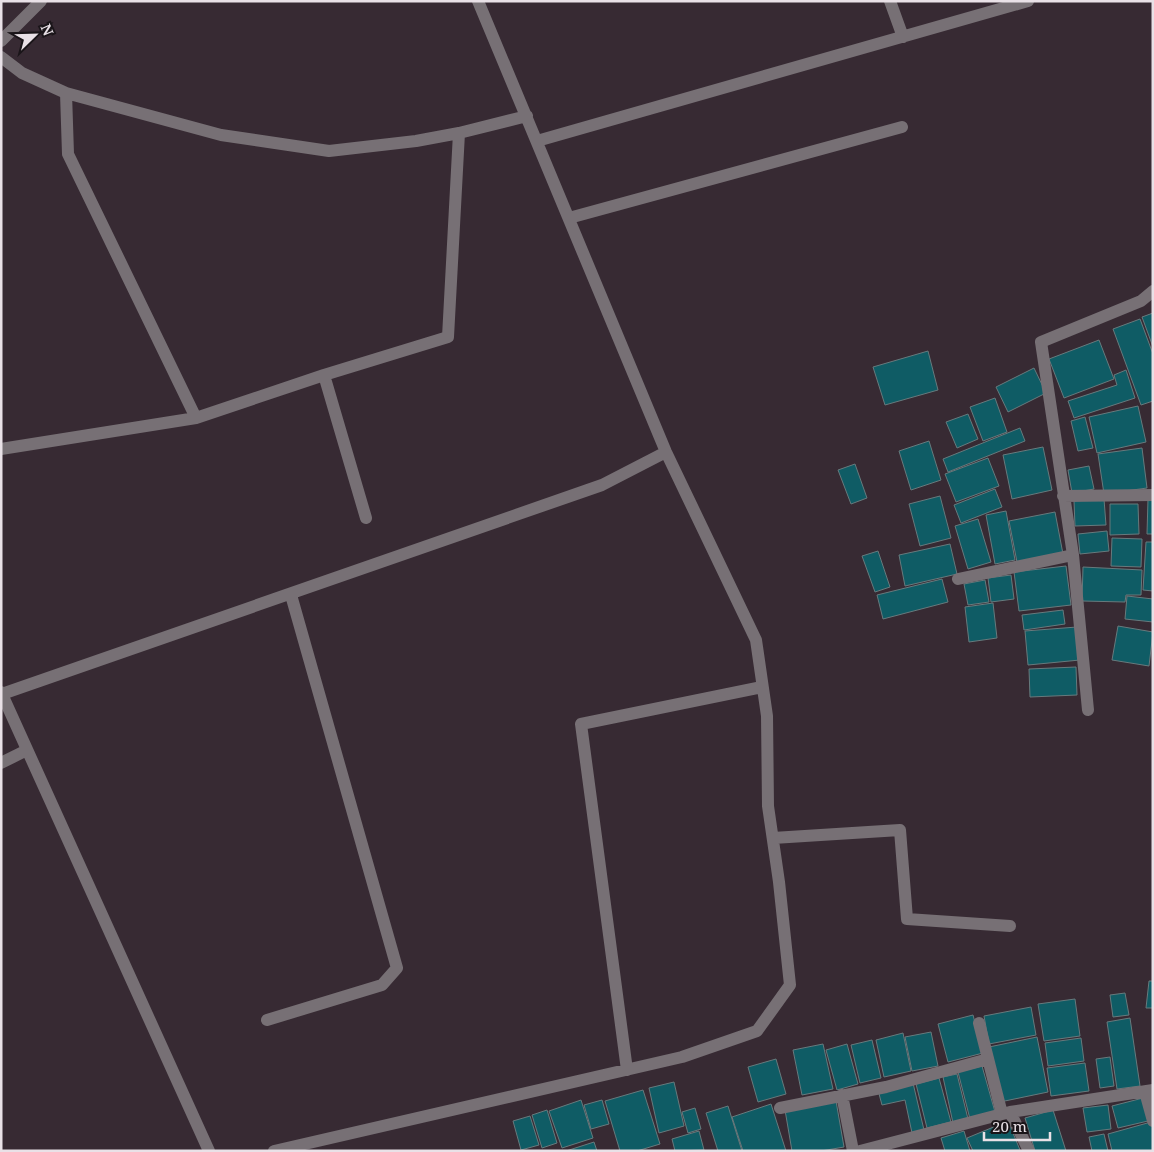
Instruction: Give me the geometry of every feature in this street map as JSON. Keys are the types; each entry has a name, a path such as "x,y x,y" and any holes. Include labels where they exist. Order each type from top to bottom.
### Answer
{"street":[{"path":"1,41 41,1"},
{"path":"274,1151 682,1057 757,1031 790,985 768,806 767,716 756,640 666,452 478,1"},
{"path":"890,1 903,36"},
{"path":"537,141 1028,1"},
{"path":"1,57 22,73 66,94 222,135 330,151 416,141 459,133 527,116"},
{"path":"66,94 68,154 196,418"},
{"path":"569,218 902,127"},
{"path":"1,449 196,418 324,375 448,337 459,133"},
{"path":"1088,710 1073,555 1040,342 1141,301 1153,291"},
{"path":"324,375 366,518"},
{"path":"209,1151 2,693 602,485 666,452"},
{"path":"1063,496 1153,494"},
{"path":"958,579 1073,555"},
{"path":"267,1020 382,985 398,968 291,594"},
{"path":"627,1070 581,724 762,687"},
{"path":"1,763 28,750"},
{"path":"772,838 900,830 907,919 1010,926"},
{"path":"979,1023 988,1059 1006,1113 1029,1151"},
{"path":"780,1108 886,1086 988,1059"},
{"path":"860,1151 1006,1113 1149,1091 1153,1120"},
{"path":"842,1095 853,1151"}],"building":[{"path":"1153,313 1153,347 1142,317"},
{"path":"1140,319 1153,354 1153,401 1141,405 1113,329"},
{"path":"1099,340 1114,379 1064,398 1049,359"},
{"path":"928,351 938,390 885,405 873,367"},
{"path":"1034,368 1046,393 1008,412 996,387"},
{"path":"1126,370 1135,398 1074,418 1068,401 1117,385 1114,375"},
{"path":"995,398 1007,432 983,441 970,407"},
{"path":"1138,406 1146,442 1097,453 1089,417"},
{"path":"968,414 978,439 957,448 946,422"},
{"path":"1085,417 1093,448 1078,451 1071,421"},
{"path":"1020,428 1025,441 948,472 943,459"},
{"path":"929,441 941,480 911,490 899,451"},
{"path":"1043,447 1052,490 1012,499 1003,455"},
{"path":"1142,448 1147,488 1104,494 1098,454"},
{"path":"988,458 999,486 956,502 945,474"},
{"path":"855,464 867,498 851,504 838,470"},
{"path":"1089,466 1094,489 1072,493 1068,470"},
{"path":"995,489 1002,507 961,523 954,505"},
{"path":"940,496 951,538 920,546 909,504"},
{"path":"1104,499 1106,525 1075,526 1074,501"},
{"path":"1148,499 1153,499 1153,534 1147,534"},
{"path":"1110,504 1138,504 1139,534 1110,535"},
{"path":"1006,511 1015,560 995,564 986,515"},
{"path":"1055,512 1063,554 1017,562 1009,521"},
{"path":"978,519 991,562 968,569 955,526"},
{"path":"1107,531 1109,551 1080,554 1078,534"},
{"path":"1112,538 1142,539 1141,567 1111,566"},
{"path":"1146,542 1153,542 1153,591 1143,590"},
{"path":"950,544 957,574 905,586 899,555"},
{"path":"878,551 890,587 875,592 862,556"},
{"path":"1066,566 1071,605 1019,611 1014,572"},
{"path":"1083,567 1142,570 1141,595 1126,595 1125,602 1082,601"},
{"path":"1011,575 1014,599 991,602 988,578"},
{"path":"942,579 948,602 883,619 877,595"},
{"path":"985,580 989,602 968,605 964,584"},
{"path":"1127,596 1153,599 1153,622 1125,619"},
{"path":"993,603 997,638 969,642 965,607"},
{"path":"1063,610 1065,624 1024,630 1022,615"},
{"path":"1118,626 1153,632 1149,666 1112,660"},
{"path":"1077,627 1080,660 1028,665 1025,631"},
{"path":"1076,667 1077,695 1030,697 1029,669"},
{"path":"1149,981 1153,981 1153,1008 1146,1008"},
{"path":"1125,993 1129,1015 1113,1017 1110,995"},
{"path":"1075,999 1080,1036 1044,1041 1038,1004"},
{"path":"1031,1007 1036,1035 989,1044 984,1016"},
{"path":"973,1015 983,1053 948,1062 938,1024"},
{"path":"1130,1018 1140,1086 1117,1089 1107,1022"},
{"path":"931,1032 938,1066 912,1071 905,1037"},
{"path":"903,1033 911,1071 884,1077 876,1040"},
{"path":"1037,1037 1048,1092 1000,1102 989,1047"},
{"path":"1081,1038 1084,1061 1048,1066 1045,1043"},
{"path":"872,1040 881,1078 860,1083 851,1045"},
{"path":"823,1044 833,1089 802,1095 793,1050"},
{"path":"847,1044 858,1084 837,1090 826,1050"},
{"path":"1110,1057 1114,1086 1100,1088 1096,1059"},
{"path":"776,1059 786,1094 758,1102 748,1067"},
{"path":"1085,1063 1089,1091 1051,1096 1047,1068"},
{"path":"982,1066 995,1112 970,1119 958,1072"},
{"path":"957,1074 968,1119 953,1123 943,1077"},
{"path":"939,1078 951,1122 927,1128 916,1084"},
{"path":"674,1082 684,1126 659,1133 649,1088"},
{"path":"913,1083 924,1130 912,1133 905,1100 882,1105 878,1090"},
{"path":"643,1090 660,1144 637,1151 620,1151 605,1101"},
{"path":"1143,1098 1148,1121 1118,1128 1112,1106"},
{"path":"581,1100 593,1138 562,1148 549,1111"},
{"path":"602,1100 609,1124 591,1129 584,1105"},
{"path":"836,1101 844,1147 821,1151 792,1151 785,1110"},
{"path":"771,1104 786,1151 743,1151 732,1117"},
{"path":"1108,1105 1111,1129 1087,1132 1083,1108"},
{"path":"728,1106 742,1151 718,1151 706,1113"},
{"path":"695,1108 701,1129 688,1133 682,1112"},
{"path":"547,1110 557,1143 542,1148 532,1115"},
{"path":"1053,1110 1066,1151 1035,1151 1025,1118"},
{"path":"530,1116 539,1145 521,1150 513,1121"},
{"path":"1008,1121 1020,1150 973,1151 967,1138"},
{"path":"1151,1122 1153,1128 1153,1151 1112,1151 1108,1134"},
{"path":"699,1131 704,1150 675,1151 672,1139"},
{"path":"964,1131 970,1151 945,1151 941,1138"},
{"path":"1104,1134 1108,1151 1092,1151 1089,1137"},
{"path":"594,1142 597,1151 566,1151"}]}
